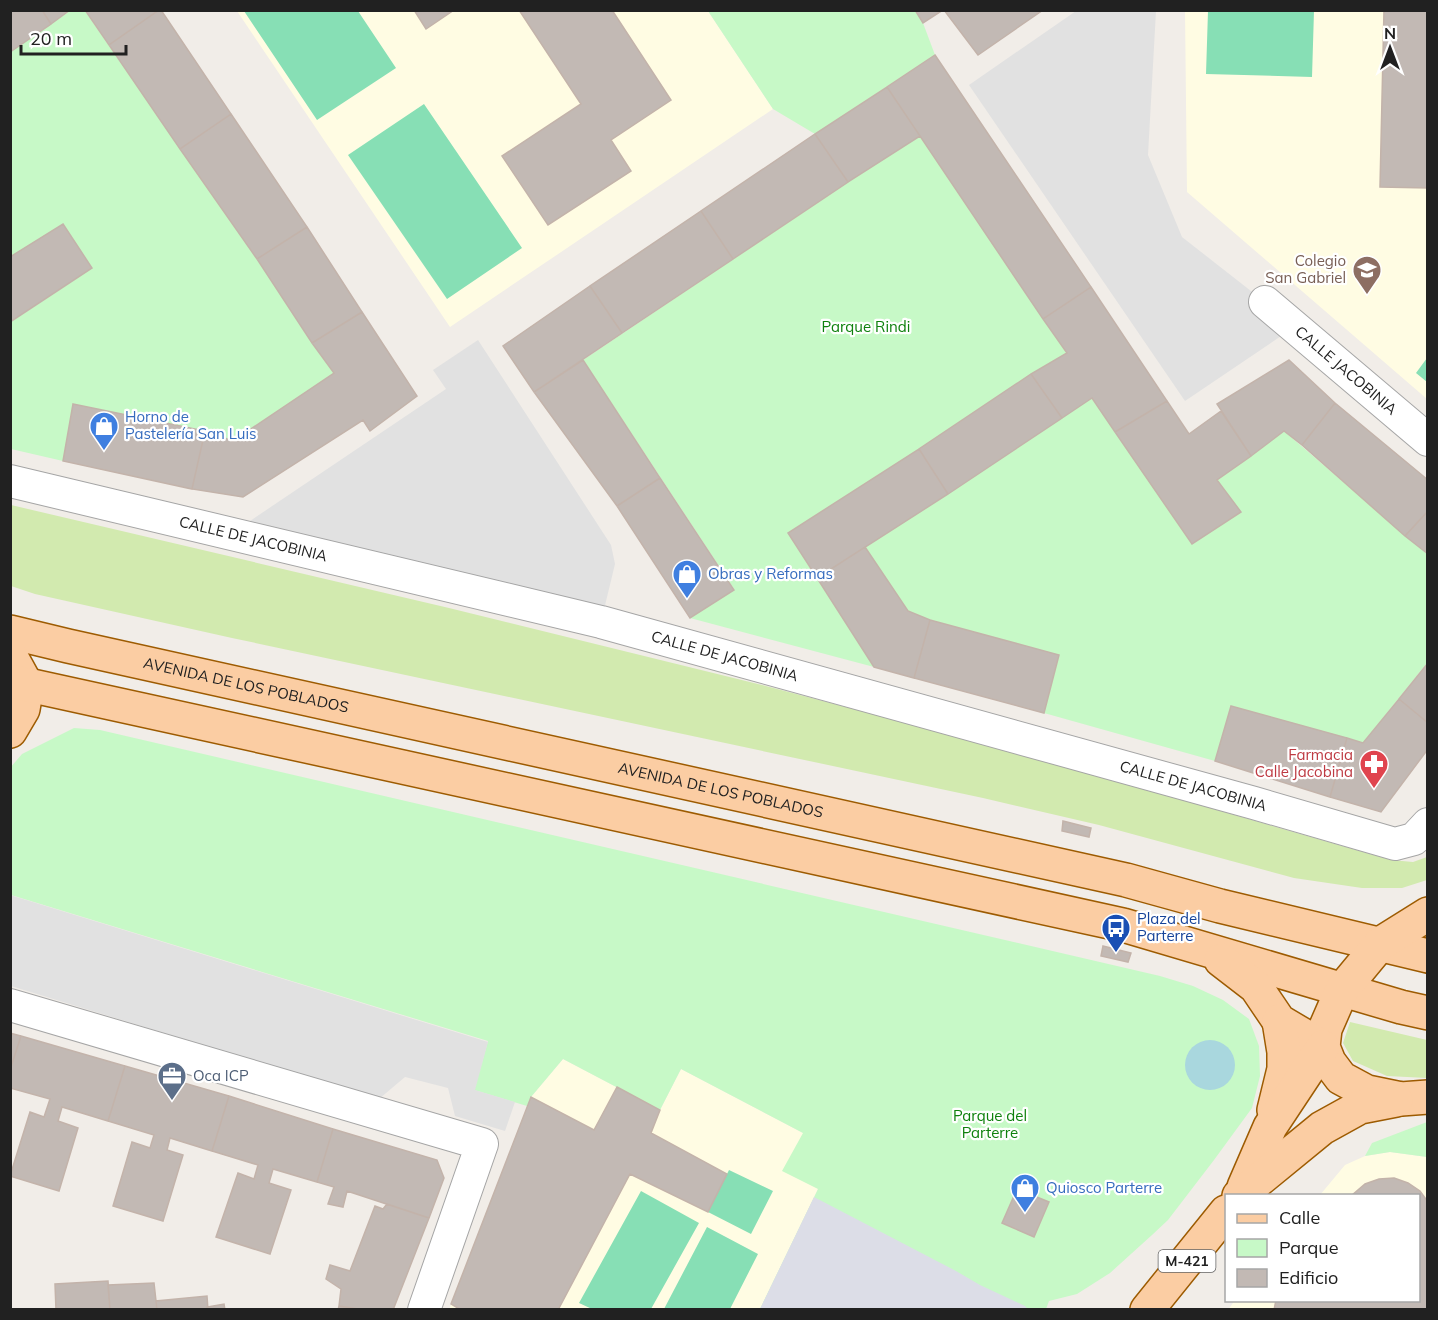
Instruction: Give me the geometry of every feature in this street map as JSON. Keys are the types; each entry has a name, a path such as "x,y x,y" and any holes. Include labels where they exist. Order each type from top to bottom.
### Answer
{"main road":[{"name":"AVENIDA DE LOS POBLADOS","path":"10,632 1126,880 1220,906 1428,956"},
{"path":"10,655 19,684 23,709 10,731"},
{"path":"19,684 1123,925 1428,1013"},
{"path":"1414,1098 1367,1092 1341,1078 1329,1062 1323,1047 1324,1029 1342,990 1380,944 1428,914"},
{"path":"1206,949 1256,987 1279,1020 1323,1047"},
{"path":"1270,1127 1284,1070 1279,1020"},
{"path":"1239,1194 1270,1127 1323,1047"},
{"path":"1243,1194 1322,1128 1360,1107 1414,1098"},
{"name":"M-421","path":"1147,1310 1225,1214"}],"street":[{"name":"CALLE JACOBINIA","path":"1265,302 1428,440"},
{"name":"CALLE DE JACOBINIA","path":"10,481 601,622 1254,802 1395,844 1414,839 1428,824"},
{"path":"10,1005 482,1144 424,1310"}],"shaded area":[{"path":"237,11 708,11 773,109 450,327"},
{"path":"1076,11 1156,11 1148,155 1182,237 1265,302 1287,332 1185,401 969,85"},
{"name":"Colegio San Gabriel","path":"1185,11 1427,11 1427,399 1187,192"},
{"path":"478,340 611,545 615,564 601,622 244,525 446,389 433,370"},
{"path":"10,895 488,1042 475,1090 515,1102 505,1131 455,1116 448,1088 405,1077 379,1099 11,986"},
{"path":"563,1059 660,1110 681,1069 803,1133 818,1189 760,1309 449,1310 531,1097"},
{"path":"1390,1152 1427,1157 1427,1309 1228,1310 1234,1302 1420,1302 1420,1194 1321,1194 1345,1165 1365,1156"},
{"path":"814,1197 980,1285 1025,1306 1028,1309 760,1309"}],"green space":[{"path":"70,11 85,11 334,373 233,441 205,431 73,405 63,461 11,449 11,322 92,268 63,224 11,257 10,52"},
{"path":"244,11 358,11 396,68 317,120"},
{"path":"708,11 915,11 923,23 935,55 815,134 773,109"},
{"path":"1208,11 1314,11 1312,77 1206,74"},
{"path":"424,104 522,248 447,299 348,155"},
{"name":"Parque Rindi","path":"920,136 1067,353 1031,374 788,533 874,667 690,618 734,589 583,360"},
{"path":"1427,358 1427,382 1416,373"},
{"path":"1092,398 1192,544 1241,512 1217,480 1284,431 1427,554 1427,663 1363,743 1231,706 1215,761 1044,713 1059,655 930,620 908,611 865,547"},
{"path":"11,505 449,608 762,685 998,747 1391,860 1413,862 1427,857 1427,880 1402,888 1362,888 1294,878 1099,825 983,798 35,594 11,586"},
{"name":"Parque del Parterre","path":"74,728 100,730 1160,976 1193,986 1223,1000 1249,1019 1259,1046 1260,1076 1252,1108 1168,1220 1110,1273 1077,1294 1049,1301 1046,1309 760,1309 818,1189 782,1171 803,1133 681,1069 660,1110 563,1059 531,1097 527,1106 474,1090 488,1041 11,895 10,768 22,754"},
{"path":"1350,1022 1427,1040 1427,1078 1387,1076 1353,1061 1343,1043"},
{"path":"1427,1122 1427,1157 1390,1152 1365,1156 1372,1143"},
{"path":"729,1170 773,1191 751,1234 708,1212"},
{"path":"641,1191 699,1223 651,1309 592,1309 579,1303"},
{"path":"707,1227 758,1254 730,1309 664,1309"}],"water":[{"path":"1205,1040 1215,1040 1228,1047 1235,1060 1235,1070 1228,1083 1215,1090 1205,1090 1196,1086 1189,1079 1185,1070 1185,1060 1189,1051 1196,1044"}],"building":[{"path":"10,10 42,10 51,24 10,52"},
{"path":"42,10 70,10 51,24"},
{"path":"85,10 159,10 109,45"},
{"path":"159,10 231,114 180,149 109,45"},
{"path":"414,10 454,10 426,29"},
{"path":"519,10 612,10 671,100 611,140 631,171 548,225 502,156 581,104"},
{"path":"915,10 943,10 923,23"},
{"path":"944,10 1043,10 978,55"},
{"path":"1384,10 1428,10 1428,188 1380,187"},
{"path":"935,55 1091,287 1043,319 887,87"},
{"path":"887,87 920,136 848,182 815,134"},
{"path":"231,114 307,227 257,259 180,149"},
{"path":"815,134 848,182 733,259 701,211"},
{"path":"701,211 733,259 622,333 590,286"},
{"path":"63,224 92,268 10,322 10,257"},
{"path":"307,227 362,312 312,343 257,259"},
{"path":"590,286 622,333 534,392 503,346"},
{"path":"1091,287 1167,401 1115,432 1092,398 1062,418 1031,374 1067,353 1043,319"},
{"path":"362,312 417,396 370,431 363,420 243,497 192,489 205,431 233,441 334,373 312,343"},
{"path":"583,360 660,478 617,506 534,392"},
{"path":"1289,360 1335,403 1302,445 1284,431 1251,456 1217,404"},
{"path":"1031,374 1062,418 948,494 919,449"},
{"path":"1167,401 1189,434 1221,411 1251,456 1217,480 1241,512 1192,544 1115,432"},
{"path":"1335,403 1428,480 1428,511 1405,536 1302,445"},
{"path":"73,404 205,431 192,489 63,461"},
{"path":"919,449 948,494 817,578 788,533"},
{"path":"660,478 734,590 690,618 617,506"},
{"path":"1428,511 1428,554 1405,536"},
{"path":"865,547 908,611 930,620 914,678 874,667 817,578"},
{"path":"930,620 1059,655 1044,713 914,678"},
{"path":"1428,663 1428,723 1399,699"},
{"path":"1399,699 1428,723 1428,749 1381,812 1330,797 1347,738 1363,743"},
{"path":"1231,706 1347,738 1330,797 1215,761"},
{"path":"1063,821 1091,828 1089,837 1062,831"},
{"name":"Plaza del Parterre","path":"1103,946 1131,953 1128,962 1101,956"},
{"path":"10,1033 21,1036 10,1070"},
{"path":"21,1036 125,1066 108,1121 62,1107 58,1121 78,1128 59,1191 10,1176 30,1112 44,1117 50,1099 10,1088 10,1070"},
{"path":"125,1066 229,1096 212,1151 170,1138 167,1150 183,1155 163,1221 113,1206 132,1142 150,1148 154,1135 108,1121"},
{"path":"617,1087 660,1110 651,1133 727,1174 708,1212 630,1174 558,1310 461,1310 451,1304 531,1097 594,1130"},
{"path":"229,1096 333,1129 317,1182 273,1169 269,1183 291,1190 270,1254 216,1237 238,1173 254,1179 258,1165 212,1151"},
{"path":"333,1129 437,1160 444,1178 429,1218 347,1191 343,1207 328,1204 334,1187 317,1182"},
{"path":"1394,1178 1408,1183 1420,1191 1428,1202 1428,1310 1274,1310 1276,1302 1420,1302 1420,1194 1353,1194 1365,1184 1379,1179"},
{"name":"Quiosco Parterre","path":"1017,1189 1049,1202 1034,1237 1002,1223"},
{"path":"387,1204 429,1218 393,1310 365,1310 339,1306 341,1289 326,1279 330,1265 350,1271 375,1206 383,1209"},
{"path":"108,1281 110,1310 56,1310 55,1284"},
{"path":"154,1283 157,1310 110,1310 108,1285"},
{"path":"207,1296 208,1310 157,1310 156,1301"},
{"path":"224,1304 225,1310 208,1310 207,1307"},
{"path":"339,1306 365,1310 338,1310"}],"place":[{"name":"Colegio San Gabriel","path":"1367,296"},
{"name":"Horno de Pastelería San Luis","path":"104,452"},
{"name":"Obras y Reformas","path":"687,600"},
{"name":"Farmacia Calle Jacobina","path":"1374,790"},
{"name":"Plaza del Parterre","path":"1116,954"},
{"name":"Oca ICP","path":"172,1102"},
{"name":"Quiosco Parterre","path":"1025,1214"}]}
